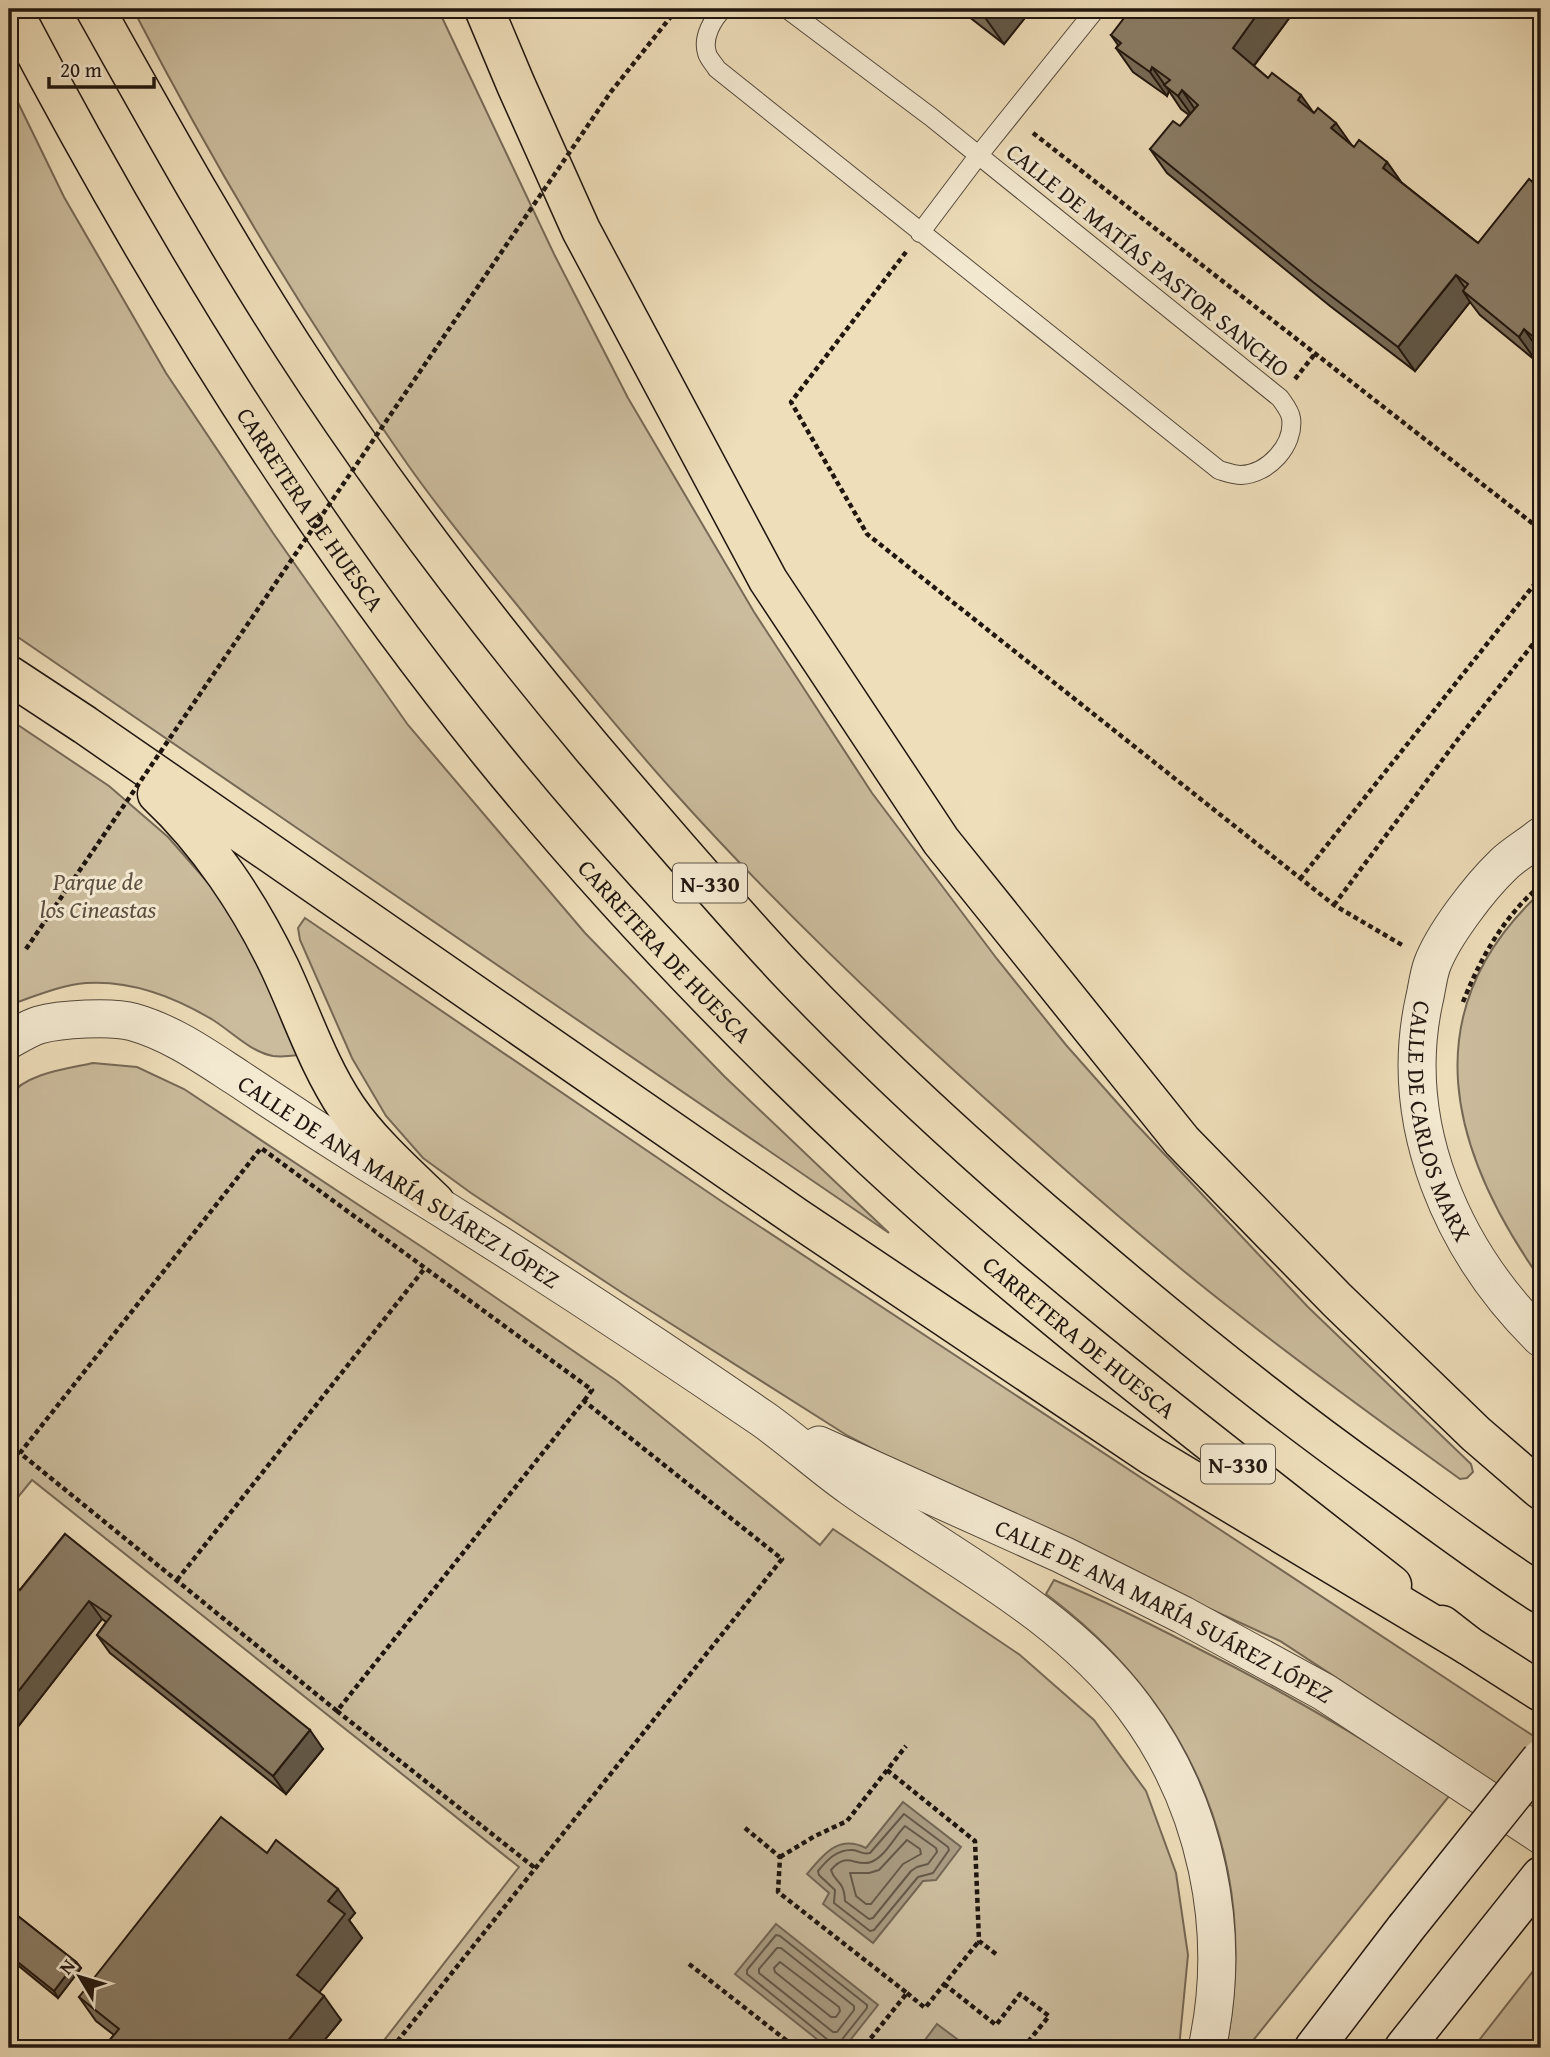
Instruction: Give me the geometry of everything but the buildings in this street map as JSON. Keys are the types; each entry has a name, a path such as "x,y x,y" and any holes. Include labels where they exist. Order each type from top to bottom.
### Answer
{"highway":[{"name":"CARRETERA DE HUESCA","path":"12,9 156,271 254,427 370,596 463,717 615,898 747,1036 874,1160 1008,1280 1468,1646 1541,1692"},
{"name":"N-330","path":"96,9 182,166 294,348 399,502 520,661 650,816 788,971 898,1080 1004,1179 1139,1294 1330,1445 1541,1594"},
{"path":"484,9 581,230 768,580 941,841 1182,1141 1337,1300 1476,1434 1541,1490"},
{"path":"9,675 785,1210 1152,1456 1468,1646"},
{"path":"85,725 175,811 203,845 247,907 279,967 319,1058 348,1110 392,1160 435,1202"}],"main road":[{"path":"1314,2048 1541,1759"},
{"path":"1404,2048 1541,1876"}],"street":[{"name":"CALLE DE CARLOS MARX","path":"1541,836 1503,865 1469,903 1433,964 1420,1023 1416,1079 1425,1139 1444,1200 1468,1245 1500,1293 1541,1338"},
{"name":"CALLE DE ANA MARÍA SUÁREZ LÓPEZ","path":"9,1040 38,1025 85,1019 129,1020 174,1037 367,1162 435,1202 767,1422 849,1485 1038,1614 1079,1648 1133,1705 1181,1785 1193,1817 1207,1864 1213,1899 1216,1955 1213,2015 1207,2048"},
{"name":"CALLE DE ANA MARÍA SUÁREZ LÓPEZ","path":"767,1422 1063,1555 1183,1615 1324,1692 1541,1835"}],"lane":[{"name":"CALLE DE MATÍAS PASTOR SANCHO","path":"723,9 716,16 708,33 706,52 717,69 920,233 1219,470 1241,475 1262,470 1279,456 1289,438 1291,416 1280,398 931,117 787,9"},
{"name":"CALLE DE MATÍAS PASTOR SANCHO","path":"920,233 1096,9"}],"path":[{"path":"26,948 610,93 677,9"},
{"path":"1033,133 1541,530"},
{"path":"920,233 790,402 867,534 1300,879 1335,905 1433,964"},
{"path":"1300,879 1541,576"},
{"path":"1335,905 1461,735 1541,634"},
{"path":"1461,1009 1478,964 1496,936 1541,884"},
{"path":"338,1711 592,1390 261,1148 20,1453 338,1711 535,1868"},
{"path":"177,1580 425,1268"},
{"path":"392,2048 782,1559 584,1401"},
{"path":"780,1857 847,1821 906,1746"},
{"path":"780,1857 778,1892 925,2008 979,1941 975,1841 887,1770"},
{"path":"745,1828 780,1857"},
{"path":"979,1941 996,1954"},
{"path":"689,1964 796,2048"},
{"path":"944,1984 996,2025 1020,1994 1049,2016 1023,2048"},
{"path":"863,2048 907,1993"}],"green space":[{"path":"133,9 438,9 554,254 628,398 754,612 872,793 997,959 1066,1045 1136,1124 1308,1307 1471,1464 1473,1472 1467,1478 1460,1479 1289,1354 1108,1207 849,973 760,884 674,792 538,631 408,465 333,355 263,241 196,126"},
{"path":"9,84 64,197 166,373 273,533 408,725 585,933 725,1077 889,1233 9,631"},
{"name":"Parque de los Cineastas","path":"9,719 109,786 168,837 211,886 258,948 299,1055 265,1054 184,1004 120,984 76,984 9,1005"},
{"path":"1541,892 1541,1280 1510,1231 1484,1182 1467,1132 1458,1083 1460,1033 1473,985 1500,938"},
{"path":"305,918 724,1203 1541,1741 1541,1818 1439,1745 1280,1641 952,1490 848,1436 471,1193 423,1158 386,1116 352,1058 300,940 298,928"},
{"path":"93,1063 137,1067 184,1089 428,1251 617,1381 820,1545 833,1529 1020,1655 1094,1720 1146,1791 1176,1873 1188,1955 1179,2048 378,2048 519,1867 32,1480 9,1508 9,1096 36,1077"},
{"path":"1054,1580 1126,1612 1262,1682 1357,1736 1450,1795 1247,2048 1226,2048 1235,1981 1234,1916 1224,1854 1205,1794 1177,1738 1142,1686 1098,1638 1046,1594"},
{"path":"1541,1961 1541,2048 1473,2048"}],"water":[{"path":"903,1802 961,1847 936,1880 923,1881 873,1943 823,1904 829,1893 807,1874 825,1854 839,1845 856,1844 866,1848"},
{"path":"776,1924 878,2005 844,2048 828,2048 735,1974"},
{"path":"937,2024 969,2048 919,2048"}]}
